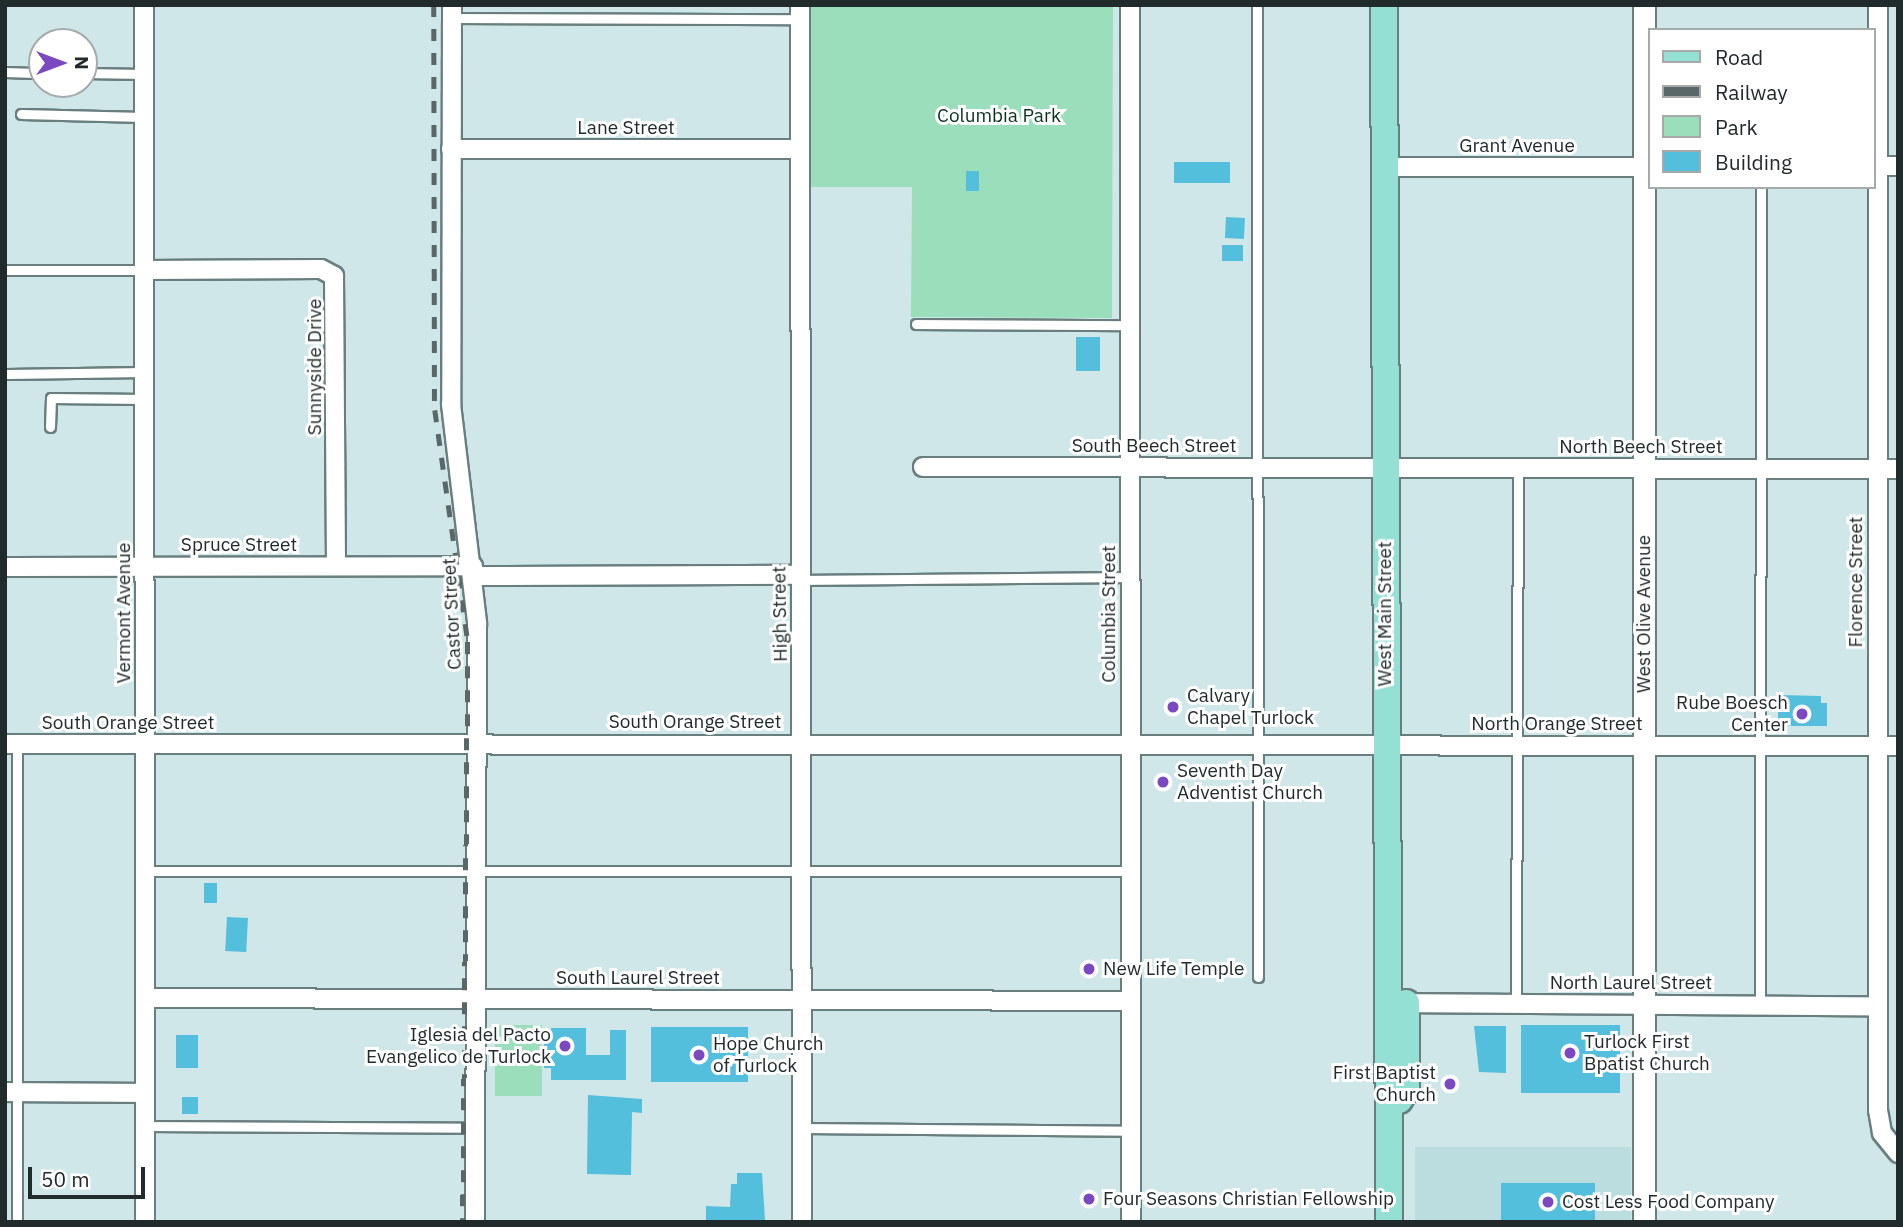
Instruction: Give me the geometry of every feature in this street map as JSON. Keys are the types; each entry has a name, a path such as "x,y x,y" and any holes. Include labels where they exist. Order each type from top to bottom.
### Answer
{"main road":[{"name":"West Main Street","path":"1384,5 1385,745 1395,1003 1389,1117 1389,1222"}],"street":[{"name":"Vermont Avenue","path":"144,5 145,1222"},
{"name":"Columbia Street","path":"1130,5 1131,1222"},
{"name":"West Olive Avenue","path":"1644,5 1647,167 1644,468 1644,1222"},
{"name":"Florence Street","path":"1878,5 1875,166 1878,1118 1898,1153"},
{"name":"Castor Street","path":"452,11 451,416 473,571 476,743 475,1222"},
{"name":"High Street","path":"800,12 802,1222"},
{"name":"Lane Street","path":"451,149 800,149"},
{"path":"1875,166 1898,166"},
{"name":"Grant Avenue","path":"1385,167 1647,167"},
{"name":"Sunnyside Drive","path":"145,270 332,272 336,282 336,566"},
{"name":"South Beech Street","path":"923,467 1384,467"},
{"name":"North Beech Street","path":"1384,467 1898,468"},
{"name":"Spruce Street","path":"5,567 336,566 800,578"},
{"name":"South Orange Street","path":"11,744 1385,745"},
{"name":"North Orange Street","path":"1385,745 1898,746"},
{"name":"South Laurel Street","path":"145,998 1131,1001"},
{"name":"North Laurel Street","path":"1395,1003 1877,1006"},
{"path":"11,1092 145,1093"}],"lane":[{"path":"1257,5 1258,977"},
{"path":"452,11 800,12"},
{"path":"5,72 28,73"},
{"path":"98,73 144,74"},
{"path":"21,114 144,117"},
{"path":"1760,1005 1761,189"},
{"path":"5,270 145,270"},
{"path":"916,324 1130,325"},
{"path":"6,374 145,372"},
{"path":"50,427 51,398 145,399"},
{"path":"1516,1003 1518,468"},
{"path":"800,578 1130,578"},
{"path":"11,744 11,1092 17,1222"},
{"path":"145,871 1132,871"},
{"path":"145,1126 475,1128"},
{"path":"802,1128 1131,1131"}],"shaded area":[{"path":"1415,1147 1631,1147 1631,1222 1415,1222"}],"green space":[{"name":"Columbia Park","path":"810,5 1113,5 1112,318 911,317 912,187 809,187"},
{"path":"495,1025 542,1025 542,1096 495,1096"}],"building":[{"path":"1174,162 1230,162 1230,183 1174,183"},
{"path":"966,171 979,171 979,191 966,191"},
{"path":"1226,217 1245,218 1244,239 1225,238"},
{"path":"1222,245 1243,245 1243,261 1222,261"},
{"path":"1076,337 1100,337 1100,371 1076,371"},
{"name":"Rube Boesch Center","path":"1778,695 1821,696 1821,703 1827,703 1827,726 1778,726"},
{"path":"204,883 217,883 217,903 204,903"},
{"path":"227,917 248,918 246,952 225,951"},
{"name":"Turlock First Bpatist Church","path":"1521,1025 1620,1025 1620,1093 1521,1093"},
{"path":"1474,1026 1506,1026 1506,1073 1479,1072"},
{"name":"Hope Church of Turlock","path":"651,1027 748,1027 748,1082 651,1082"},
{"name":"Iglesia del Pacto Evangelico de Turlock","path":"551,1028 586,1028 586,1055 610,1055 610,1030 626,1030 626,1080 551,1080 551,1068 544,1068 544,1036 551,1036"},
{"path":"176,1035 198,1035 198,1068 176,1068"},
{"path":"588,1095 642,1099 642,1113 632,1112 631,1175 587,1174"},
{"path":"182,1097 198,1097 198,1114 182,1114"},
{"path":"737,1173 762,1173 765,1220 706,1222 706,1206 730,1207 731,1184 737,1184"},
{"name":"Cost Less Food Company","path":"1501,1183 1595,1183 1595,1222 1501,1222"}],"railway":[{"path":"434,5 435,410 468,642 463,1222"}],"place":[{"name":"Calvary Chapel Turlock","path":"1173,707"},
{"name":"Rube Boesch Center","path":"1802,714"},
{"name":"Seventh Day Adventist Church","path":"1163,782"},
{"name":"New Life Temple","path":"1089,969"},
{"name":"Iglesia del Pacto Evangelico de Turlock","path":"565,1046"},
{"name":"Turlock First Bpatist Church","path":"1570,1053"},
{"name":"Hope Church of Turlock","path":"699,1055"},
{"name":"First Baptist Church","path":"1450,1084"},
{"name":"Four Seasons Christian Fellowship","path":"1089,1199"},
{"name":"Cost Less Food Company","path":"1548,1202"}]}
